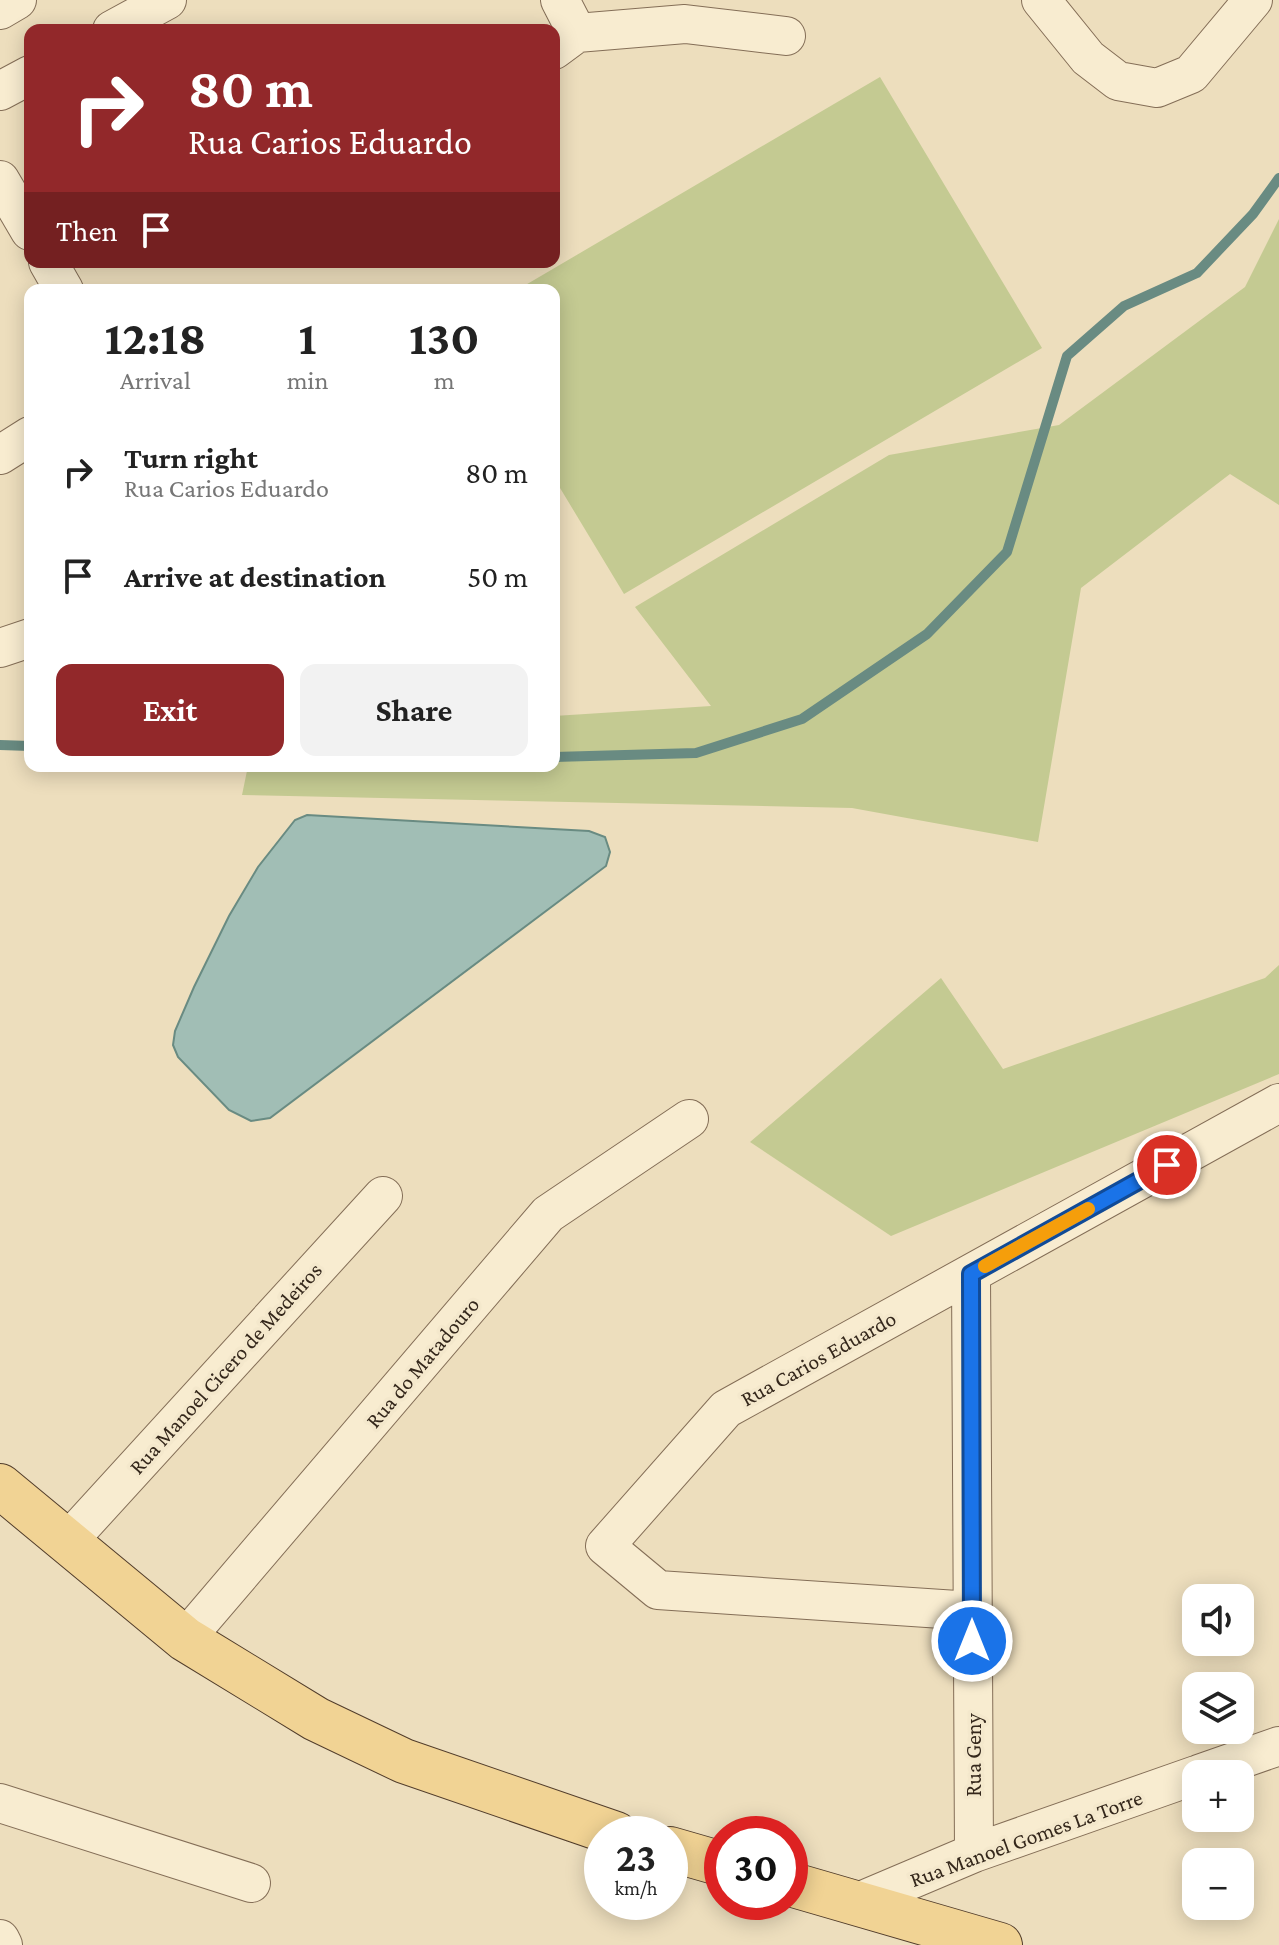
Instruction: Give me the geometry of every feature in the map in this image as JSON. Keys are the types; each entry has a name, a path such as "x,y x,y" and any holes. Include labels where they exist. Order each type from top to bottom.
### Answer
{"main road":[{"path":"0,1486 185,1639 316,1719 404,1761 584,1823"},
{"path":"808,1889 1000,1945"}],"street":[{"path":"0,10 17,0"},
{"path":"123,24 167,0"},
{"path":"1041,0 1088,58 1118,81 1157,88 1191,74 1253,0"},
{"path":"564,28 685,24 786,36"},
{"path":"0,91 24,78"},
{"path":"0,180 24,221"},
{"path":"0,455 24,440"},
{"path":"0,648 24,640"},
{"name":"Rua Carios Eduardo","path":"972,1611 658,1590 605,1546 726,1409 1279,1103"},
{"name":"Rua do Matadouro","path":"185,1639 548,1214 689,1119"},
{"name":"Rua Manoel Cicero de Medeiros","path":"68,1541 383,1196"},
{"name":"Rua Geny","path":"971,1274 974,1853"},
{"name":"Rua Manoel Gomes La Torre","path":"1238,1760 1279,1746"},
{"name":"Rua Manoel Gomes La Torre","path":"856,1903 974,1853 1182,1780"},
{"path":"0,1803 251,1883"},
{"path":"0,1939 3,1945"}],"green space":[{"path":"880,77 1042,348 624,594 560,488 560,284 527,284 554,268 560,268 560,265"},
{"path":"1279,219 1279,505 1230,474 1081,588 1038,842 852,808 242,795 247,772 560,772 560,716 711,706 635,607 889,455 1059,425 1245,287"},
{"path":"1279,965 1279,1074 891,1236 750,1142 941,978 1003,1069 1265,978"}],"water":[{"path":"307,815 589,831 605,837 610,852 606,866 270,1118 251,1121 229,1110 178,1057 173,1045 175,1031 229,916 258,867 295,820"}],"waterway":[{"path":"560,757 696,753 802,719 927,634 1007,552 1067,356 1124,306 1197,273 1253,214 1279,178"},
{"path":"0,745 24,746"}],"slow traffic":[{"path":"985,1266 1088,1209"}],"route":[{"path":"972,1641 971,1274 1167,1165"}]}
